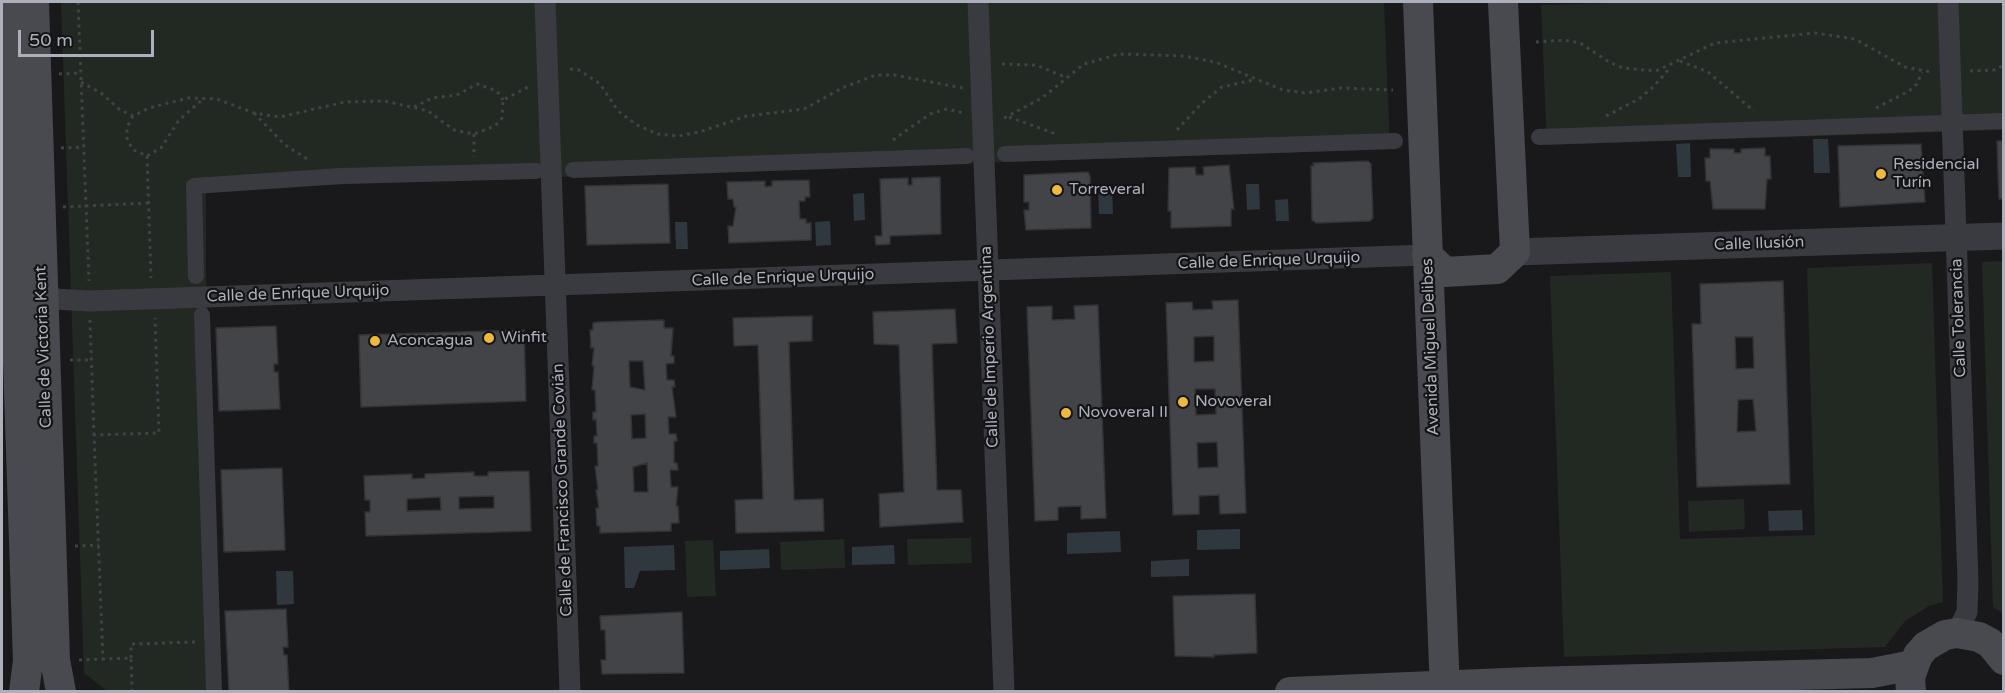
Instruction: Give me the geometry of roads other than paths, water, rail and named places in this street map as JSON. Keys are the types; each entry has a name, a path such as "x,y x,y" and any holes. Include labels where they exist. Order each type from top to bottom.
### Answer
{"main road":[{"name":"Calle de Victoria Kent","path":"6,2 20,285 55,660 61,692"},
{"name":"Calle de Victoria Kent","path":"24,692 28,661 10,319 20,285 34,2"},
{"name":"Avenida Miguel Delibes","path":"1418,2 1445,689"},
{"path":"1427,255 1445,272 1497,269 1515,252 1503,2"},
{"path":"1290,692 1445,689 1528,682 1872,673 1912,678 1926,646 1935,639 1957,633 1979,637 1990,643 2004,660"}],"street":[{"name":"Calle de Francisco Grande Covián","path":"545,2 570,692"},
{"name":"Calle de Imperio Argentina","path":"978,2 1004,692"},
{"name":"Calle Tolerancia","path":"1948,2 1968,582 1967,612 1957,633"},
{"path":"1539,137 2004,121"},
{"path":"1005,154 1395,141"},
{"path":"573,170 967,156"},
{"path":"196,276 194,186 341,176 536,171"},
{"name":"Calle Ilusión","path":"1515,252 2004,236"},
{"name":"Calle de Enrique Urquijo","path":"20,285 55,299 89,301 555,287 1427,255"},
{"path":"201,315 214,692"}],"place":[{"name":"Residencial Turín","path":"1881,174"},
{"name":"Torreveral","path":"1057,190"},
{"name":"Winfit","path":"489,338"},
{"name":"Aconcagua","path":"375,341"},
{"name":"Novoveral","path":"1183,402"},
{"name":"Novoveral II","path":"1066,413"}]}
